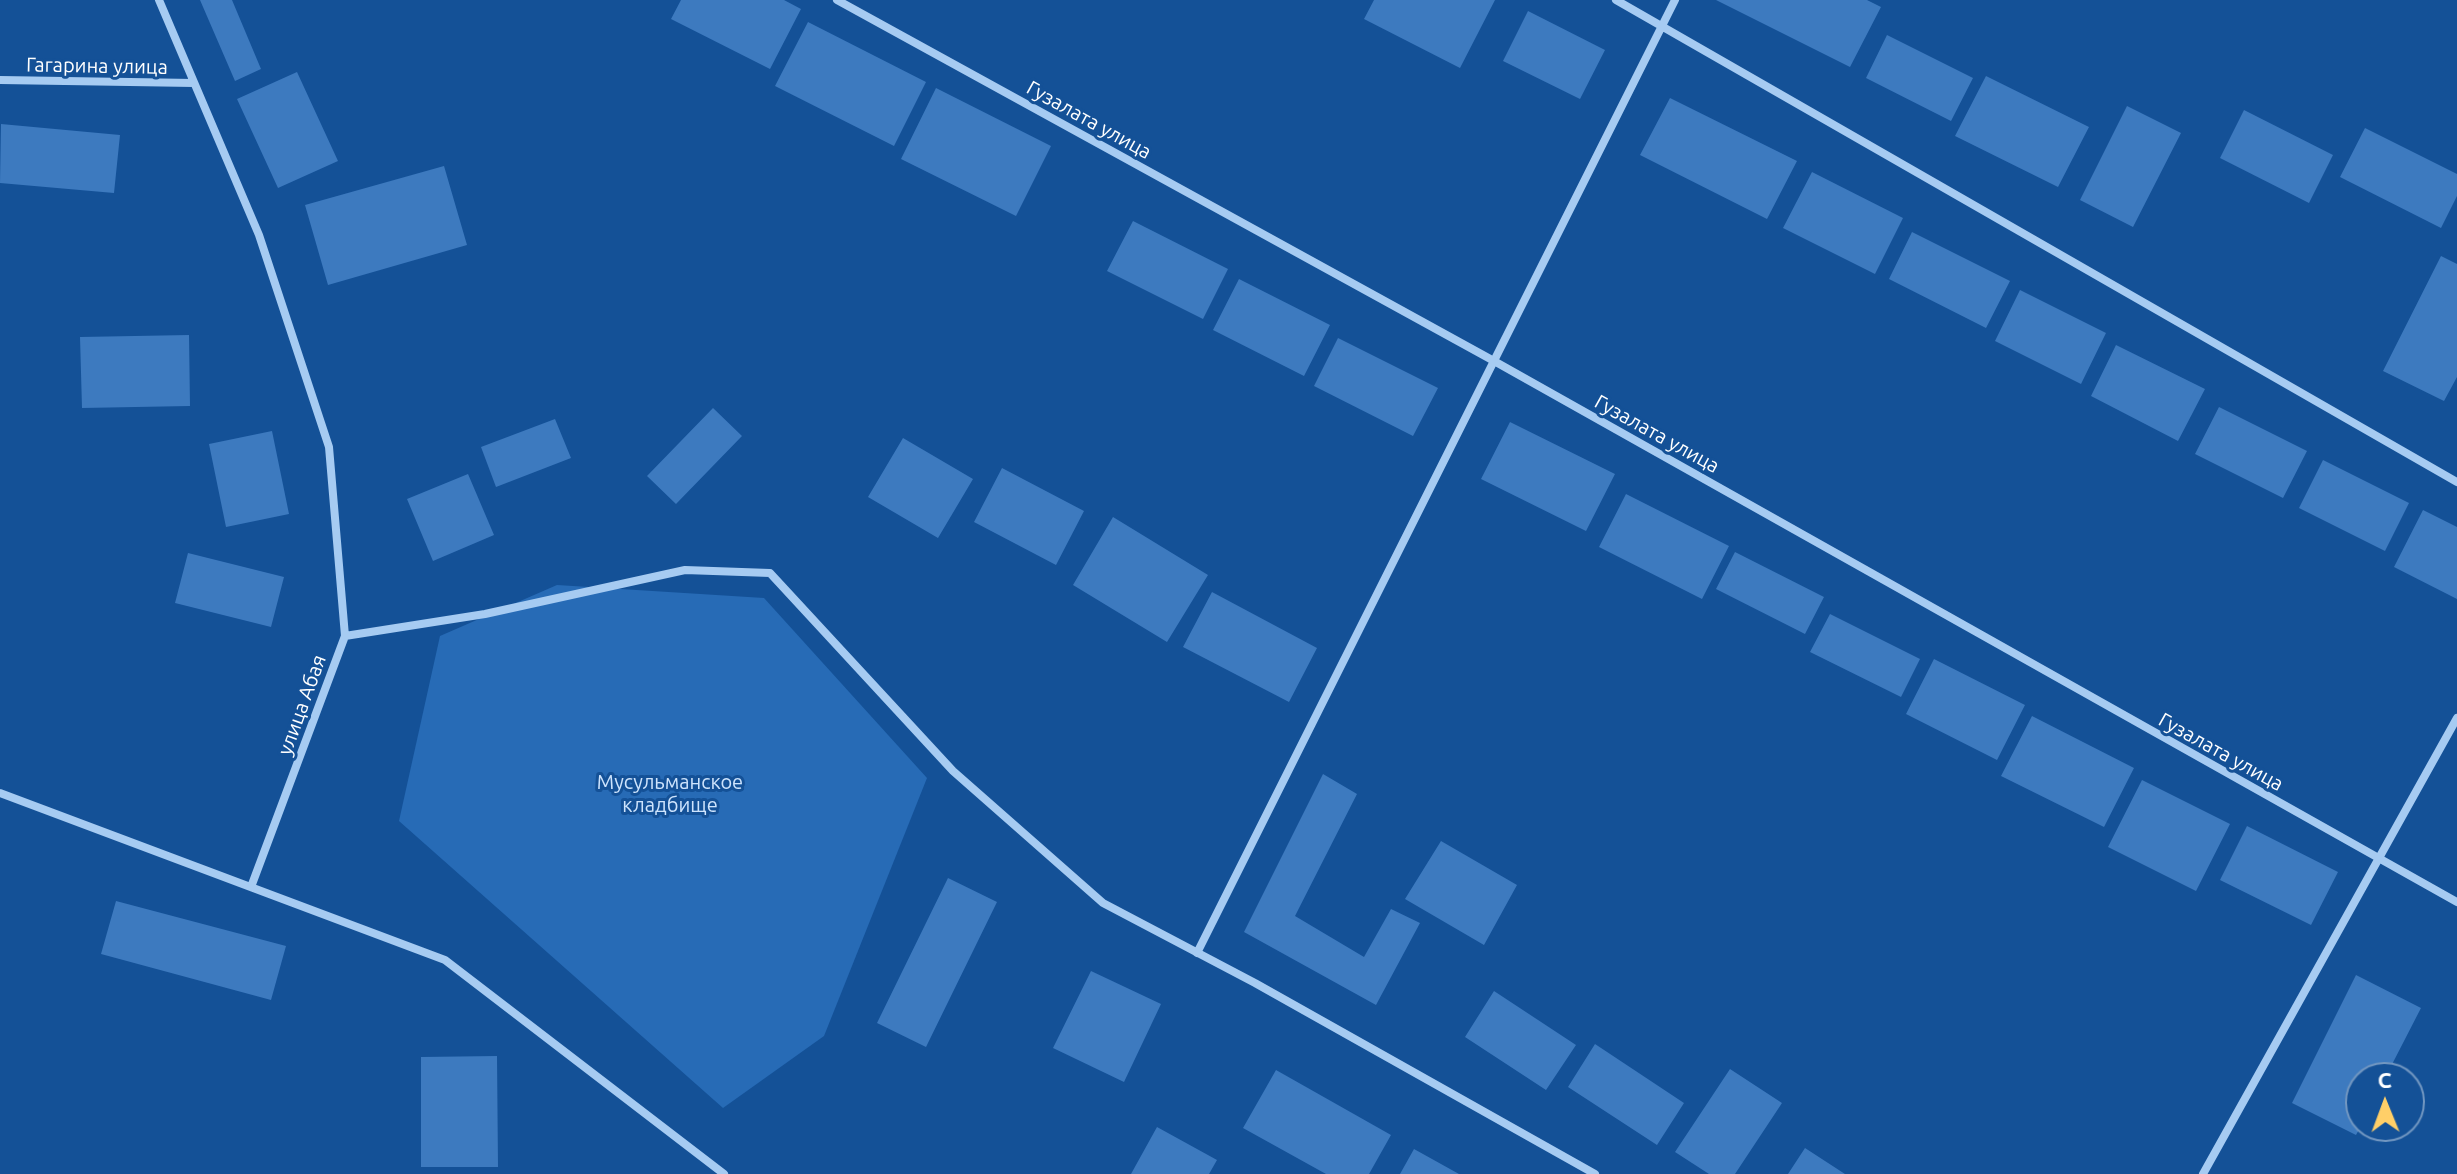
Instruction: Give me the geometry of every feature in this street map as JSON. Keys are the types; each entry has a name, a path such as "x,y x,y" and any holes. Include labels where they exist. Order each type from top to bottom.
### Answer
{"street":[{"name":"улица Абая","path":"159,0 259,235 329,447 345,636 251,887"},
{"name":"Гузалата улица","path":"837,0 1494,361 2457,902"},
{"path":"1616,0 2457,482"},
{"path":"1197,953 1675,0"},
{"name":"Гагарина улица","path":"0,80 194,83"},
{"path":"345,636 485,614 685,570 770,573 953,771 1103,903 1255,983 1595,1174"},
{"path":"2203,1174 2457,718"},
{"path":"0,793 445,960 724,1174"}],"green space":[{"name":"Мусульманское кладбище","path":"557,585 764,598 927,778 824,1036 723,1108 399,821 440,636"}],"building":[{"path":"200,0 232,0 261,69 235,81"},
{"path":"681,0 784,0 801,9 770,69 671,19"},
{"path":"1374,0 1495,0 1460,68 1364,19"},
{"path":"1716,0 1867,0 1881,7 1850,67"},
{"path":"1528,11 1605,50 1580,99 1503,61"},
{"path":"808,22 926,82 894,146 775,86"},
{"path":"1887,35 1973,78 1951,121 1866,78"},
{"path":"297,72 338,161 278,188 237,99"},
{"path":"1986,76 2089,127 2058,187 1955,136"},
{"path":"936,88 1051,146 1016,216 901,159"},
{"path":"1670,98 1797,161 1767,219 1640,155"},
{"path":"2127,106 2181,133 2133,227 2080,200"},
{"path":"2244,110 2333,155 2309,203 2220,158"},
{"path":"1,124 120,135 114,193 0,183"},
{"path":"2365,128 2457,174 2457,196 2441,228 2340,177"},
{"path":"444,166 467,245 328,285 305,205"},
{"path":"1812,172 1903,218 1875,274 1783,228"},
{"path":"1133,221 1228,269 1203,319 1107,271"},
{"path":"1912,232 2010,281 1986,328 1889,279"},
{"path":"2441,256 2457,264 2457,377 2444,401 2383,371"},
{"path":"1239,279 1330,325 1304,376 1213,330"},
{"path":"2020,290 2106,333 2081,384 1995,341"},
{"path":"189,335 190,406 82,408 80,337"},
{"path":"1338,338 1438,388 1413,436 1314,386"},
{"path":"2116,345 2205,389 2178,441 2091,396"},
{"path":"2219,407 2307,451 2283,498 2195,454"},
{"path":"713,408 742,436 676,504 647,476"},
{"path":"555,419 571,458 496,487 481,447"},
{"path":"1510,422 1615,474 1586,531 1481,479"},
{"path":"272,431 289,514 226,527 209,444"},
{"path":"903,438 973,479 938,538 868,497"},
{"path":"2323,460 2409,503 2385,551 2299,508"},
{"path":"1002,468 1084,511 1056,565 974,522"},
{"path":"468,474 494,535 433,561 407,499"},
{"path":"1626,494 1729,546 1702,599 1599,547"},
{"path":"2423,510 2457,527 2457,599 2394,567"},
{"path":"1113,517 1208,575 1167,642 1073,585"},
{"path":"1735,552 1824,597 1805,634 1716,589"},
{"path":"188,553 284,577 271,627 175,603"},
{"path":"1212,592 1317,648 1289,702 1183,647"},
{"path":"1830,614 1920,659 1901,697 1810,652"},
{"path":"1934,659 2025,705 1997,760 1906,714"},
{"path":"2032,716 2134,768 2104,827 2001,776"},
{"path":"1323,774 1357,794 1295,916 1364,957 1391,909 1420,923 1376,1005 1244,932"},
{"path":"2142,780 2230,824 2196,891 2108,847"},
{"path":"2247,826 2338,872 2311,925 2220,880"},
{"path":"1441,841 1517,885 1484,945 1405,899"},
{"path":"948,878 997,902 926,1047 877,1023"},
{"path":"116,901 286,946 271,1000 101,954"},
{"path":"1091,971 1161,1004 1124,1082 1053,1048"},
{"path":"2356,975 2421,1008 2393,1062 2345,1062 2345,1130 2292,1103"},
{"path":"1494,991 1576,1045 1546,1090 1465,1037"},
{"path":"1595,1044 1684,1103 1657,1145 1568,1087"},
{"path":"497,1056 498,1167 421,1167 421,1057"},
{"path":"1730,1069 1782,1103 1735,1174 1709,1174 1675,1152"},
{"path":"1276,1070 1391,1135 1369,1174 1326,1174 1243,1128"},
{"path":"1157,1127 1217,1160 1209,1174 1131,1174"},
{"path":"1805,1148 1845,1174 1788,1174"},
{"path":"1414,1149 1459,1174 1400,1174"}]}
